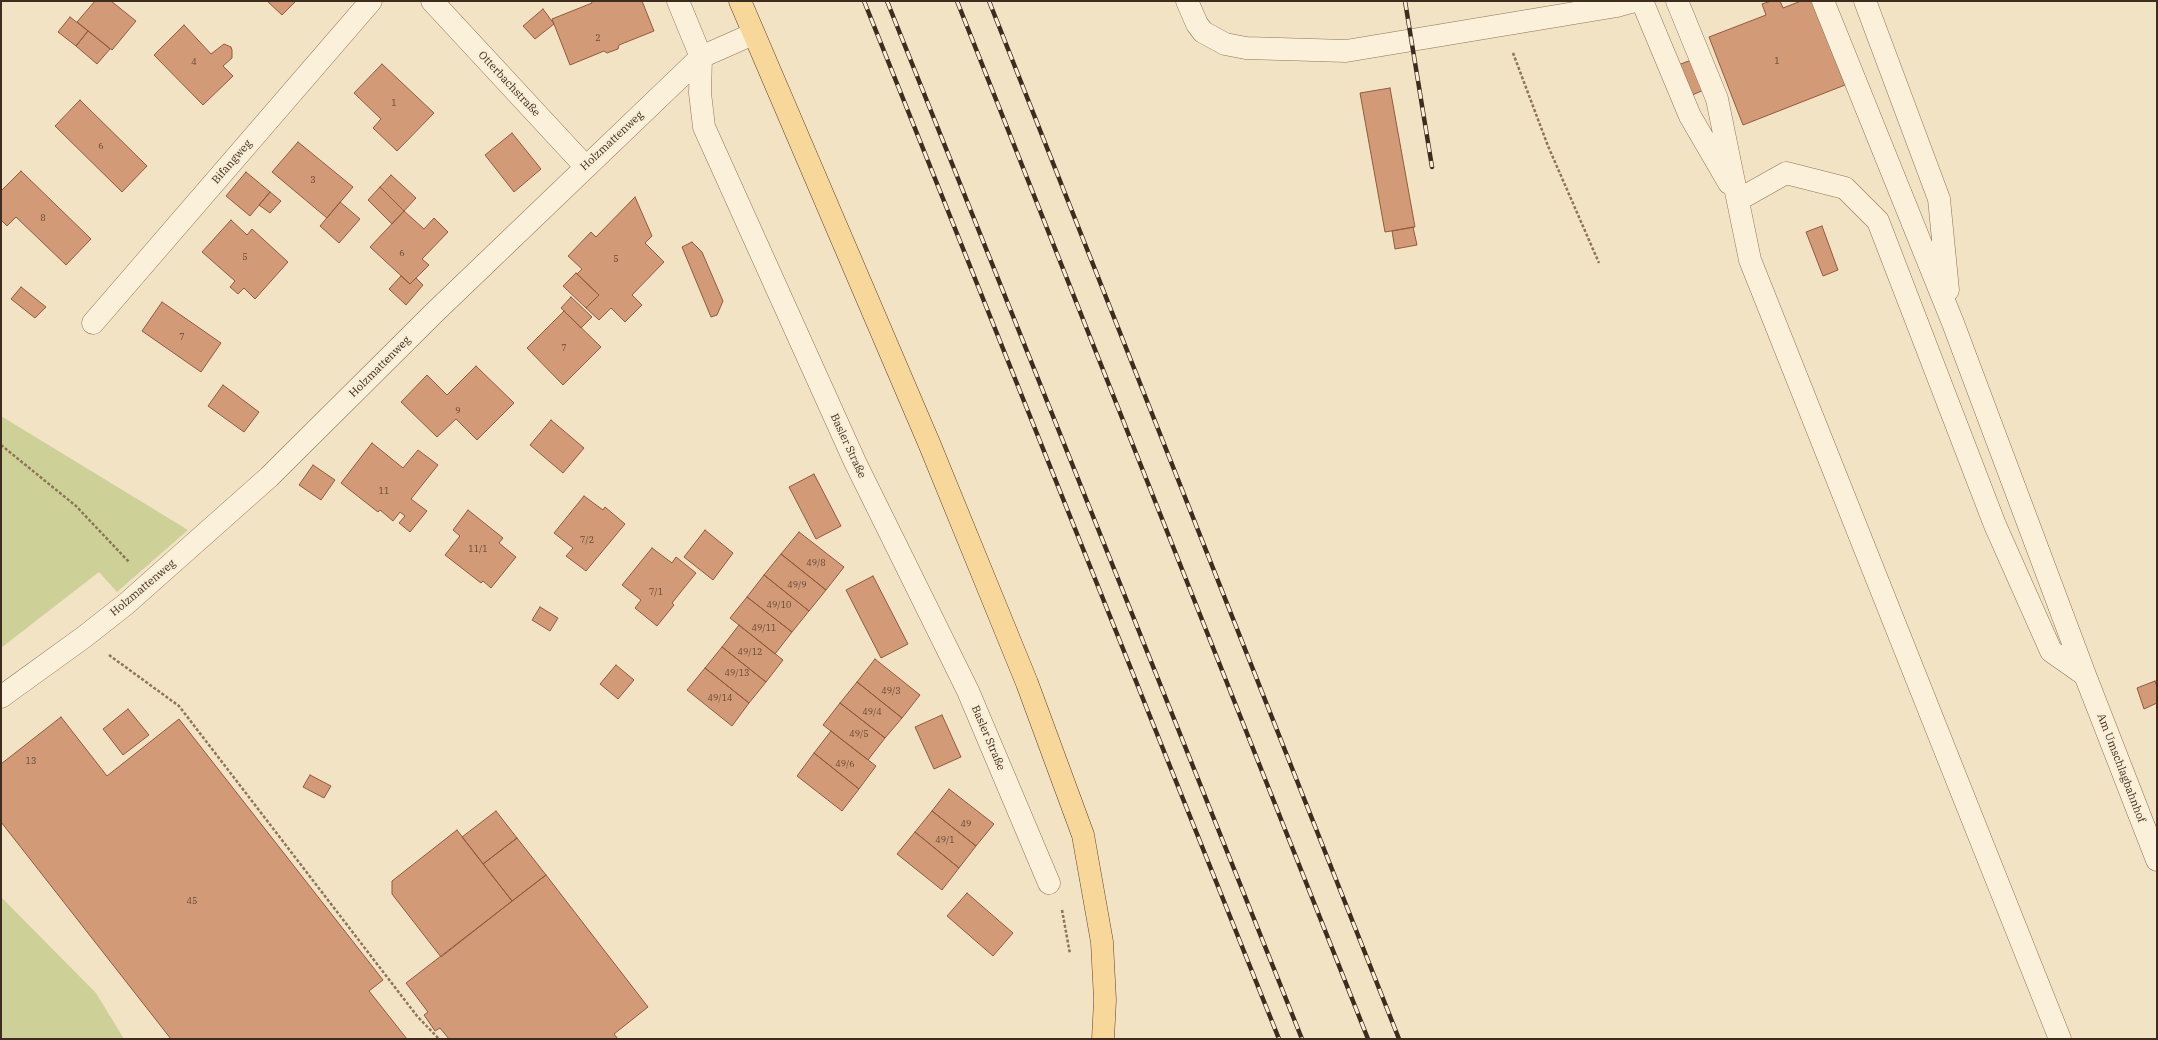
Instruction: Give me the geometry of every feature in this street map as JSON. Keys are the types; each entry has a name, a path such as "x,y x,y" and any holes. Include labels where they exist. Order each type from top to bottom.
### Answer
{"main road":[{"path":"740,1 932,450 1027,683 1083,835 1102,942 1105,1000 1104,1039"}],"street":[{"name":"Bifangweg","path":"93,323 371,1"},
{"name":"Otterbachstraße","path":"432,1 585,166"},
{"name":"Basler Straße","path":"678,1 701,57 700,93 704,127 854,462 968,691 1049,883"},
{"path":"1187,1 1197,24 1203,32 1226,44 1246,48 1346,51 1617,6 1634,1"},
{"path":"1642,1 1690,116 1738,200"},
{"path":"1677,1 1717,98 1750,260 2060,1039"},
{"path":"1823,1 1953,323"},
{"path":"1865,1 1940,199 1944,256 1953,323"},
{"name":"Holzmattenweg","path":"1,697 84,637 149,584 269,477 585,166 701,57 753,34"},
{"path":"1738,200 1786,173 1845,188 1878,221 1995,525 2051,651 2085,675"},
{"name":"Am Umschlagbahnhof","path":"1953,323 2085,675 2157,860"}],"path":[{"path":"1502,24 1548,146 1599,263"},
{"path":"1,445 76,506 149,584"},
{"path":"84,637 179,706 417,1016 439,1039"},
{"path":"1049,883 1060,898 1072,962"}],"green space":[{"path":"1,416 188,530 117,592 99,572 1,648"},
{"path":"1,897 96,993 124,1039 1,1039"}],"building":[{"path":"95,1 111,1 136,21 112,50 77,22"},
{"path":"267,1 296,1 282,15"},
{"path":"591,1 642,1 654,31 619,45 618,49 607,53 604,51 570,65 552,19 592,3"},
{"path":"1771,1 1780,1 1783,8 1801,1 1813,1 1845,85 1743,125 1709,37 1766,15 1762,4"},
{"path":"543,9 554,24 535,39 523,26"},
{"path":"70,17 88,31 76,46 58,32"},
{"path":"184,25 211,54 224,44 231,47 232,50 232,58 223,66 233,76 203,105 154,55"},
{"path":"88,31 110,49 97,64 76,46"},
{"path":"1694,59 1706,89 1690,96 1678,65"},
{"path":"382,64 434,113 397,151 373,128 381,119 354,93"},
{"path":"1390,88 1415,227 1385,232 1360,93"},
{"path":"80,100 147,166 122,192 55,126"},
{"path":"512,133 541,169 514,192 485,155"},
{"path":"298,142 353,187 327,218 272,172"},
{"path":"21,171 91,239 66,265 16,217 7,226 1,220 1,191"},
{"path":"246,172 270,192 250,216 226,196"},
{"path":"391,175 416,198 404,211 380,187"},
{"path":"380,187 404,211 392,224 368,200"},
{"path":"270,192 281,201 270,213 259,205"},
{"path":"635,197 652,236 645,243 664,262 632,295 642,305 625,322 611,308 599,320 586,308 599,295 577,274 582,269 568,256 591,232 596,237"},
{"path":"340,202 360,219 339,243 320,226"},
{"path":"404,211 424,229 434,218 448,232 422,259 429,265 410,284 370,247"},
{"path":"231,220 247,235 252,229 288,262 255,299 244,288 238,294 230,287 235,281 202,252"},
{"path":"1822,226 1838,270 1823,276 1806,232"},
{"path":"1413,227 1417,245 1395,249 1392,231"},
{"path":"692,242 702,252 723,301 717,315 711,317 682,247"},
{"path":"576,273 599,295 586,308 563,286"},
{"path":"401,276 410,284 416,278 423,285 406,305 389,289"},
{"path":"21,287 46,307 35,318 11,299"},
{"path":"571,297 592,317 581,328 561,308"},
{"path":"162,302 221,343 201,372 142,331"},
{"path":"564,311 601,347 563,385 527,348"},
{"path":"476,366 514,403 477,440 456,419 437,437 401,402 427,375 447,395"},
{"path":"223,385 259,412 244,432 208,406"},
{"path":"551,420 584,448 563,473 530,445"},
{"path":"372,443 403,468 418,450 438,465 411,499 427,511 410,532 399,523 405,516 400,512 393,521 380,510 378,512 341,483"},
{"path":"313,465 335,480 321,500 299,485"},
{"path":"814,474 841,526 816,539 789,487"},
{"path":"584,496 603,510 605,507 625,524 586,571 566,556 573,548 554,533"},
{"path":"468,510 503,538 499,543 516,557 491,588 483,581 481,583 445,555 460,536 453,530"},
{"path":"705,530 733,553 713,580 684,557"},
{"path":"799,532 844,567 826,590 781,554"},
{"path":"652,548 672,563 676,557 696,573 672,603 674,605 657,626 635,608 641,600 622,585"},
{"path":"781,554 826,590 809,611 764,575"},
{"path":"764,575 809,611 792,632 747,597"},
{"path":"873,576 908,644 881,658 846,590"},
{"path":"747,597 792,632 775,654 730,618"},
{"path":"540,607 558,618 550,631 532,620"},
{"path":"739,625 783,660 766,682 722,647"},
{"path":"722,647 766,682 749,703 705,668"},
{"path":"875,659 920,695 902,718 857,682"},
{"path":"616,665 634,680 618,699 600,684"},
{"path":"705,668 749,703 732,726 687,690"},
{"path":"2155,681 2157,687 2157,703 2144,709 2137,688"},
{"path":"857,682 902,718 885,738 840,703"},
{"path":"840,703 885,738 868,760 823,725"},
{"path":"128,709 149,735 123,755 103,729"},
{"path":"942,715 961,757 934,769 915,727"},
{"path":"61,717 107,776 179,719 383,980 369,991 407,1039 171,1039 1,822 1,764"},
{"path":"831,731 876,766 859,789 814,753"},
{"path":"814,753 859,789 842,811 797,776"},
{"path":"310,775 331,786 324,798 303,787"},
{"path":"949,789 994,824 976,846 932,811"},
{"path":"496,811 517,838 483,864 462,837"},
{"path":"932,811 976,846 959,868 915,832"},
{"path":"457,830 512,901 441,957 392,894 392,881"},
{"path":"915,832 959,868 942,890 897,854"},
{"path":"517,838 546,875 512,901 483,864"},
{"path":"546,875 648,1007 614,1034 618,1039 449,1039 440,1028 435,1031 424,1015 428,1012 406,983"},
{"path":"967,893 1013,933 993,956 947,916"}],"railway":[{"path":"864,1 1279,1039"},
{"path":"887,1 1302,1039"},
{"path":"957,1 1368,1039"},
{"path":"989,1 1399,1039"},
{"path":"1405,1 1432,167"}]}
